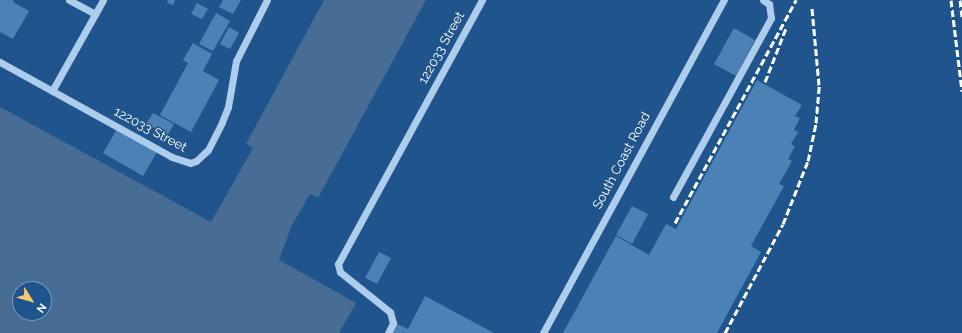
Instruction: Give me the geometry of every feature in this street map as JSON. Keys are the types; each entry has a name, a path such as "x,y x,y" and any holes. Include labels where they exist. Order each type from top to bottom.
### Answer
{"street":[{"path":"69,0 95,14"},
{"path":"52,91 103,0"},
{"name":"122033 Street","path":"0,62 181,162 190,164 196,161 208,150 222,122 228,107 236,61 267,0"},
{"name":"122033 Street","path":"388,333 393,323 393,316 340,272 338,264 482,0"},
{"name":"South Coast Road","path":"543,333 724,0"},
{"path":"673,197 771,18 769,4 763,0"}],"water":[{"path":"324,0 426,0 318,198 310,194 291,227 279,260 356,303 339,333 0,333 0,107 211,222 253,148 246,144"}],"building":[{"path":"0,0 14,0 13,2 29,11 13,39 0,32"},
{"path":"168,0 175,0 173,5 167,3"},
{"path":"223,0 241,0 233,14 219,7"},
{"path":"197,3 208,9 202,19 191,14"},
{"path":"216,13 230,21 213,51 199,44"},
{"path":"229,27 239,33 230,49 220,44"},
{"path":"734,28 755,40 736,76 714,64"},
{"path":"193,43 212,54 203,71 219,80 191,132 160,115 188,63 183,60"},
{"path":"757,80 802,105 795,116 800,118 794,130 798,132 791,144 795,146 788,159 792,161 779,184 784,186 751,246 761,252 717,333 563,333 616,236 649,255 666,224 676,229"},
{"path":"153,113 174,124 165,140 153,133 156,129 146,124"},
{"path":"117,129 157,152 143,176 103,153"},
{"path":"632,206 648,214 632,244 616,235"},
{"path":"379,252 391,258 377,284 365,278"},
{"path":"425,296 494,333 392,333 397,324 408,329"}],"railway":[{"path":"675,223 796,0"},
{"path":"951,0 962,91"},
{"path":"960,0 962,17"},
{"path":"725,333 783,224 808,161 816,123 819,85 812,8"},
{"path":"765,82 786,28"}]}
